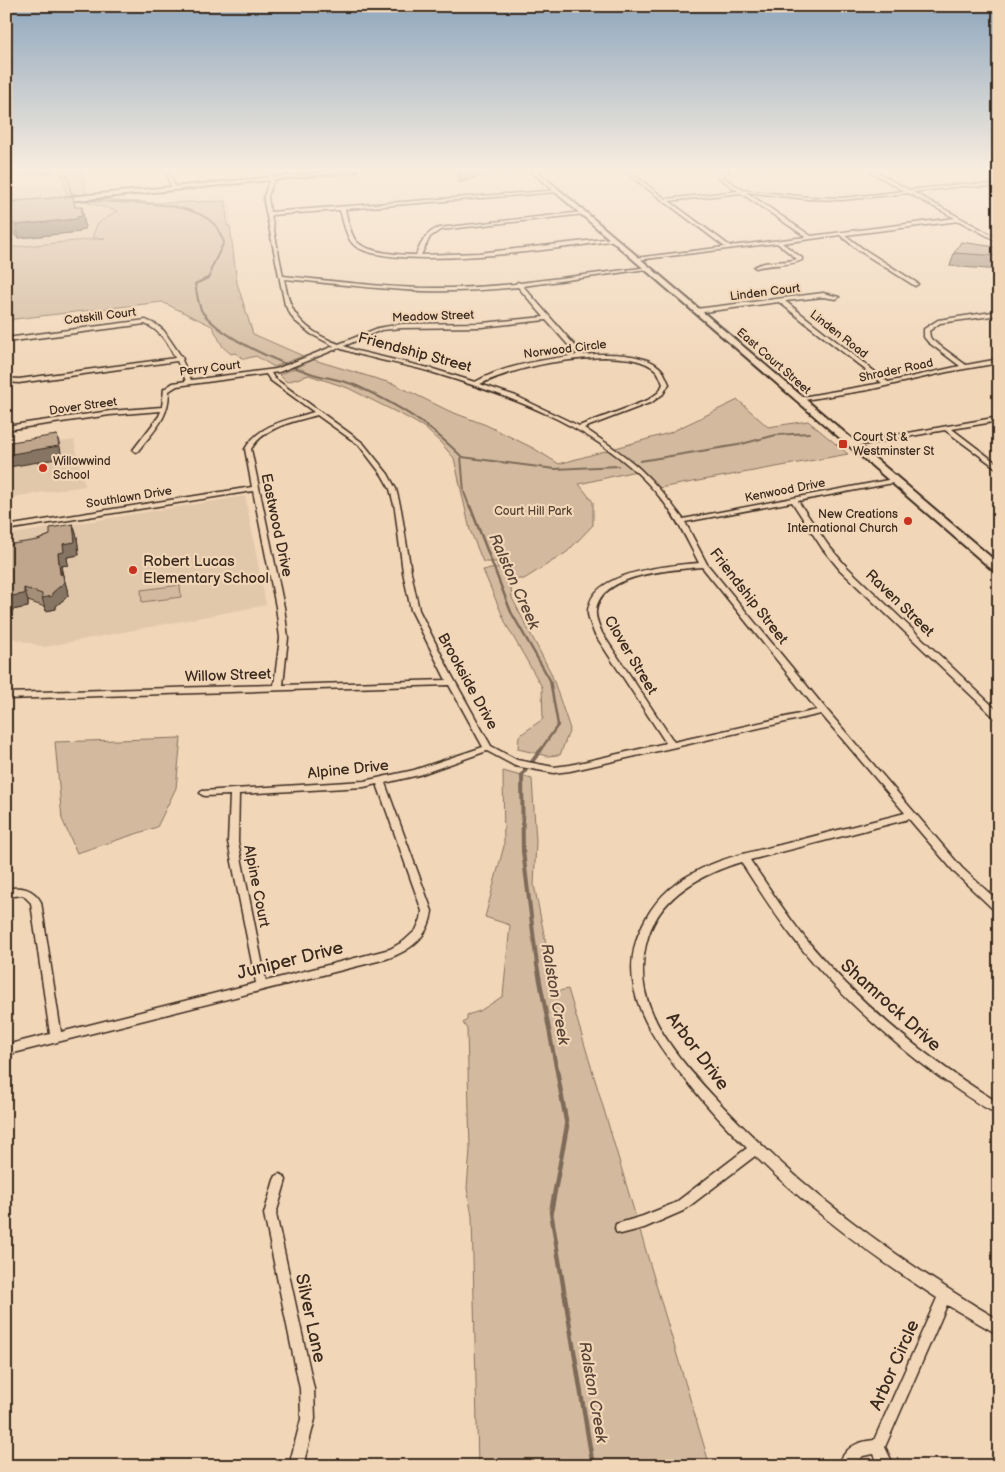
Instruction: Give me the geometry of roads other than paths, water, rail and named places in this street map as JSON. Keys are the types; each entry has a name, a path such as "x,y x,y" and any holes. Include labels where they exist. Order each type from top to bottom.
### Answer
{"street":[{"name":"Friendship Street","path":"273,240 288,305 296,319 313,333 339,346 477,383 529,403 578,428 637,470 664,498 681,521 704,565 823,711 959,871 999,908"},
{"path":"354,240 356,244 370,250 418,256 463,256 607,240"},
{"path":"418,256 426,240"},
{"name":"East Court Street","path":"614,240 999,570"},
{"path":"719,240 730,248"},
{"path":"637,259 797,240"},
{"path":"849,240 915,284"},
{"path":"756,267 764,264 800,260 778,242"},
{"path":"281,277 425,290 478,288 647,268"},
{"path":"518,284 582,357"},
{"name":"Linden Court","path":"696,310 823,295 836,297"},
{"name":"Linden Road","path":"780,300 887,384"},
{"path":"965,367 930,341 926,330 932,324 945,320 999,312"},
{"name":"Meadow Street","path":"268,372 297,364 374,332 397,327 482,325 547,318"},
{"name":"Catskill Court","path":"6,340 146,322 170,342 180,359 189,382"},
{"name":"Norwood Circle","path":"477,383 520,366 611,354 643,360 660,370 666,379 666,384 661,393 650,401 578,428"},
{"path":"6,380 19,381 180,359"},
{"name":"Shrader Road","path":"798,399 887,384 999,361"},
{"name":"Perry Court","path":"136,450 162,416 166,390 171,386 268,372"},
{"name":"Brookside Drive","path":"268,372 272,379 361,444 385,474 398,509 407,572 415,610 451,682 488,748 515,763 543,768 570,768 823,711"},
{"name":"Dover Street","path":"6,428 110,413 164,409"},
{"name":"Eastwood Drive","path":"278,688 284,638 278,597 248,454 249,446 253,440 273,427 318,413"},
{"path":"851,445 999,420"},
{"path":"946,428 999,468"},
{"name":"Kenwood Drive","path":"681,521 893,481"},
{"name":"Southlawn Drive","path":"6,528 255,489"},
{"name":"Raven Street","path":"794,500 825,546 843,568 999,717"},
{"name":"Clover Street","path":"672,745 598,633 592,619 592,610 594,602 606,587 626,576 647,571 704,565"},
{"name":"Willow Street","path":"6,696 451,682"},
{"name":"Alpine Drive","path":"205,793 348,785 380,781 432,768 488,748"},
{"name":"Juniper Drive","path":"6,1050 394,952 410,942 423,928 427,919 426,904 380,781"},
{"name":"Alpine Court","path":"235,791 233,842 262,985"},
{"name":"Arbor Drive","path":"911,815 724,863 689,878 662,902 644,932 638,967 639,986 644,1005 664,1043 696,1085 756,1148 803,1191 856,1234 944,1297 999,1328"},
{"name":"Shamrock Drive","path":"744,858 809,950 856,1002 915,1052 956,1082 999,1109"},
{"path":"6,893 22,891 29,893 36,902 56,1038"},
{"path":"621,1228 644,1222 679,1207 756,1148"},
{"name":"Silver Lane","path":"280,1180 270,1214 307,1389 308,1419 296,1466"},
{"name":"Arbor Circle","path":"878,1447 944,1297"},
{"path":"845,1466 848,1458 866,1447 878,1447 887,1466"}],"waterway":[{"name":"Ralston Creek","path":"223,240 224,242 211,269 210,277 195,284 203,313 225,332 269,357 313,374 357,386 386,400 425,425 461,456 464,492 470,508"},
{"path":"640,461 738,445 776,435 809,433"},
{"path":"462,457 555,469 618,466"},
{"name":"Ralston Creek","path":"470,506 511,612 550,680 558,725 539,752"},
{"name":"Ralston Creek","path":"540,751 522,775 523,851 537,965 556,1067"},
{"name":"Ralston Creek","path":"556,1065 567,1126 551,1212 593,1466"}],"place":[{"name":"Court St & Westminster St","path":"843,444"},
{"name":"Willowwind School","path":"43,468"},
{"name":"New Creations International Church","path":"908,521"},
{"name":"Robert Lucas Elementary School","path":"133,570"}],"park label":[{"name":"Court Hill Park","path":"533,511"}]}
